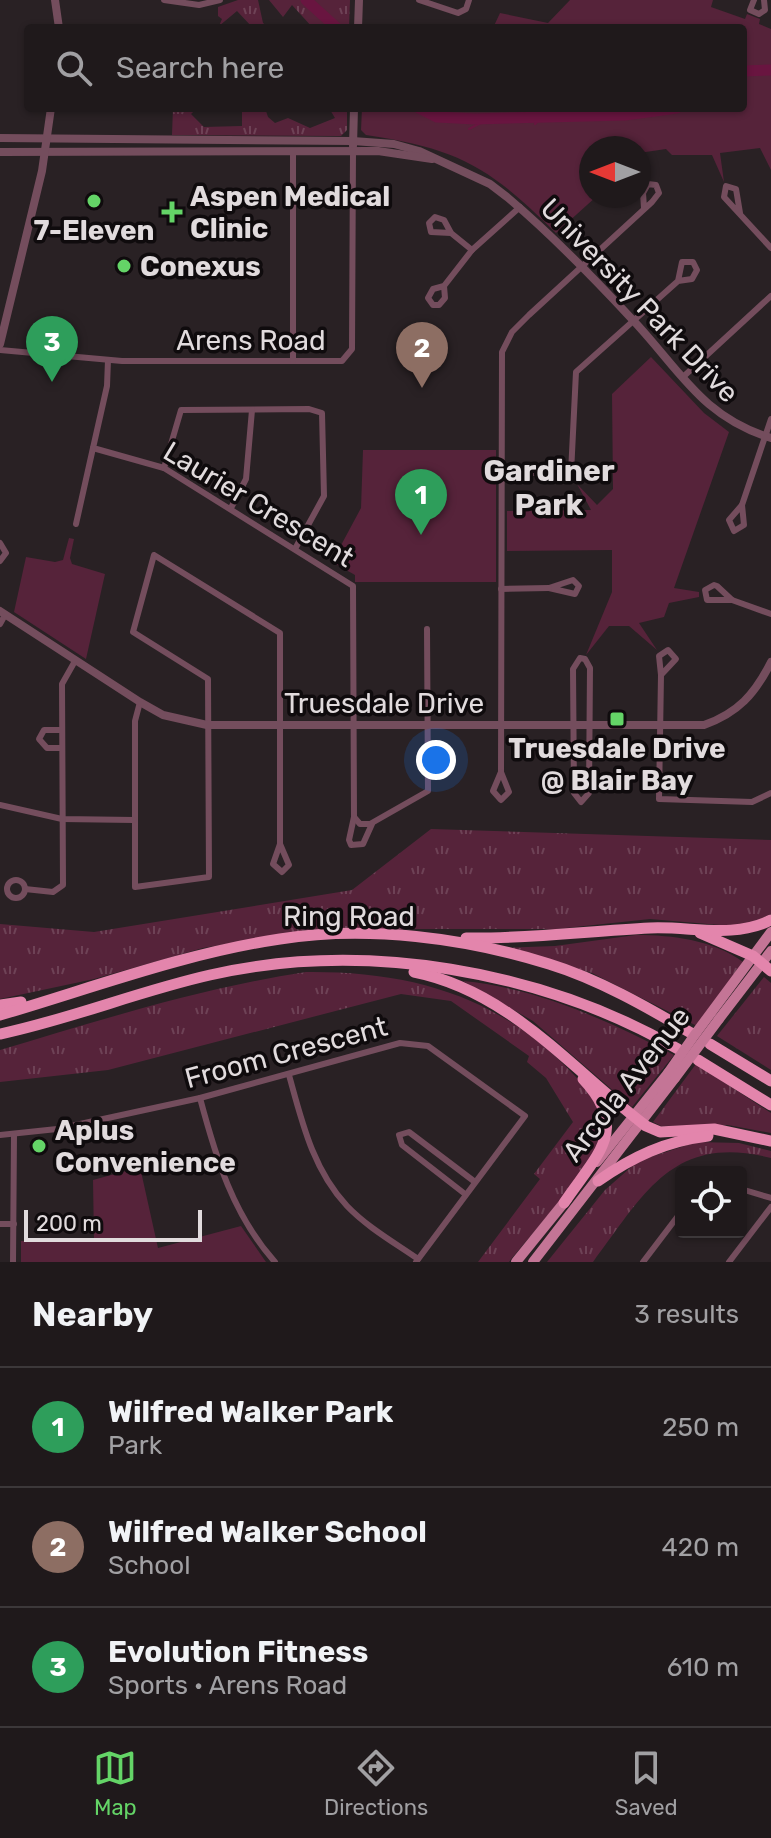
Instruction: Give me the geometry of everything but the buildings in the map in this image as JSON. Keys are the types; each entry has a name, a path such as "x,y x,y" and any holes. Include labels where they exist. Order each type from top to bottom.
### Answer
{"highway":[{"path":"391,936 530,939 635,929 732,931 771,920"},
{"path":"688,929 762,963"},
{"name":"Ring Road","path":"0,1015 200,955 281,938 391,936 487,947 553,965 648,1009 691,1033"},
{"path":"350,960 422,974 458,986 499,1006 549,1043 638,1120 660,1132 714,1129 771,1141"},
{"name":"Ring Road","path":"0,1034 54,1022 210,975 286,964 350,960 464,972 550,990 678,1049"},
{"path":"0,1005 69,994"},
{"path":"0,1041 54,1022"},
{"path":"549,1043 599,1095 608,1125 604,1142 564,1203"},
{"path":"710,1044 771,1081"},
{"path":"698,1060 771,1105"},
{"path":"598,1181 626,1162 670,1142 705,1136 753,1136"}],"main road":[{"name":"Arcola Avenue","path":"762,963 771,932"},
{"name":"Arcola Avenue","path":"533,1262 598,1181 638,1120 715,1016 771,951"},
{"name":"Arcola Avenue","path":"516,1262 638,1120"}],"street":[{"path":"55,0 58,24"},
{"path":"164,0 199,5 220,0"},
{"path":"358,24 359,0"},
{"path":"419,0 458,13 466,9 469,0"},
{"path":"754,0 750,10 759,14 765,10 764,0"},
{"path":"0,344 46,151 50,112"},
{"name":"Arens Road","path":"0,350 108,360 342,361 352,349 354,112"},
{"name":"University Park Drive","path":"0,138 353,146 440,161 490,184 520,207 632,319 706,404 728,422 768,438"},
{"path":"122,152 131,145 131,139"},
{"name":"University Park Drive","path":"0,152 293,151 353,146"},
{"path":"293,151 293,361"},
{"path":"444,286 472,250 520,207"},
{"path":"501,772 502,352 512,332 644,208"},
{"path":"740,213 771,248"},
{"path":"451,233 472,250"},
{"path":"502,473 571,473 576,372 678,281"},
{"path":"683,377 771,296"},
{"path":"76,524 107,386 108,360"},
{"path":"164,468 181,410 309,409 322,413 324,496 295,549"},
{"path":"231,508 246,479 252,410"},
{"path":"742,505 768,438 771,419"},
{"name":"Laurier Crescent","path":"93,448 164,468 353,586 354,725"},
{"path":"0,543 6,553 0,561"},
{"path":"140,702 135,721 135,887 209,877 208,679 133,632 154,555 280,633 280,844"},
{"path":"501,589 549,588"},
{"path":"732,600 771,614"},
{"path":"0,624 3,613"},
{"name":"Truesdale Drive","path":"3,613 163,715 207,725 704,725 724,718 759,687 771,662"},
{"path":"354,817 360,824 372,823 428,791 427,629"},
{"path":"580,658 585,659 590,668 589,726 589,793 581,802 574,797 573,669 575,661 580,658"},
{"path":"25,889 53,892 63,885 62,684 75,661"},
{"path":"661,675 659,799 752,802 771,793"},
{"path":"354,725 354,817 349,840 356,846 368,839 372,823"},
{"path":"61,730 44,730 39,739 47,748 61,748"},
{"path":"0,805 62,819 134,820"},
{"name":"Froom Crescent","path":"0,1135 14,1135 200,1098 400,1043 428,1046 525,1116 417,1261"},
{"path":"289,1075 311,1150 330,1184 348,1208 417,1261"},
{"path":"200,1098 218,1166 231,1197 275,1262"},
{"path":"465,1194 402,1145 399,1135 409,1132 475,1182"},
{"path":"13,1262 14,1135"},
{"path":"747,1191 771,1198"},
{"path":"729,1262 771,1207"},
{"path":"643,1262 675,1220"},
{"path":"0,1224 14,1224"}],"green space":[{"path":"238,0 258,0 264,24 249,24 237,11 220,24 222,19 218,16 218,7"},
{"path":"269,0 350,0 349,24 309,24 292,5 283,17"},
{"path":"570,0 713,0 711,7 745,19 747,14 760,19 759,24 771,29 771,170 760,148 720,153 724,182 712,155 672,155 666,149 651,151 651,136 579,136 579,208 584,208 556,233 511,192 471,164 426,147 366,135 361,130 362,112 747,112 747,24 495,24 500,13 548,23"},
{"path":"173,112 193,112 191,114 204,127 242,126 242,112 266,112 275,123 288,118 310,128 335,118 331,112 347,112 347,130 341,136 172,135"},
{"name":"Gardiner Park","path":"651,357 704,413 729,432 674,588 699,592 699,597 669,603 664,617 639,623 657,650 629,626 609,626 586,655 612,592 612,550 507,551 507,511 591,510 577,484 597,505 613,489 612,394"},
{"path":"363,450 496,450 496,582 355,582 355,575 332,562 361,508"},
{"path":"69,538 74,539 70,558 72,564 105,574 86,659 14,612 26,557 55,562 63,560"},
{"path":"431,829 771,840 771,914 743,927 650,919 556,929 312,929 203,948 94,979 0,999 0,924 94,932 352,890"},
{"path":"636,935 692,940 719,948 743,962 697,1026 592,973 501,948 555,946"},
{"path":"306,972 345,973 418,983 485,1008 517,1026 547,1049 592,1095 602,1117 596,1148 575,1181 509,1262 478,1262 540,1179 534,1174 573,1122 546,1078 527,1062 529,1056 451,1001 401,994 108,1070 0,1082 0,1050 190,996"},
{"path":"764,977 771,983 771,1070 717,1036"},
{"path":"463,981 518,991 572,1008 674,1055 632,1107 533,1021"},
{"path":"696,1064 771,1113 771,1133 728,1125 661,1126 653,1122"},
{"path":"697,1142 739,1143 771,1151 771,1158 737,1153 709,1154 675,1166 646,1193 593,1262 547,1262 605,1190 638,1161"},
{"path":"140,1167 158,1248 241,1226 266,1262 21,1262 21,1241 94,1241 93,1180"}],"waterway":[{"path":"306,0 333,24"},
{"path":"747,71 771,70"},
{"path":"427,112 437,117 475,119 647,112"},
{"path":"555,113 558,116"},
{"path":"469,129 494,116"},
{"path":"535,124 543,116"}],"place":[{"name":"7-Eleven","path":"94,201"},
{"name":"Aspen Medical Clinic","path":"172,212"},
{"name":"Conexus","path":"124,266"},
{"name":"Evolution Fitness","path":"52,382"},
{"name":"Wilfred Walker School","path":"422,388"},
{"name":"Wilfred Walker Park","path":"421,535"},
{"name":"Truesdale Drive @ Blair Bay","path":"617,719"},
{"name":"Aplus Convenience","path":"39,1146"}],"district":[{"name":"Gardiner Park","path":"549,488"}]}
